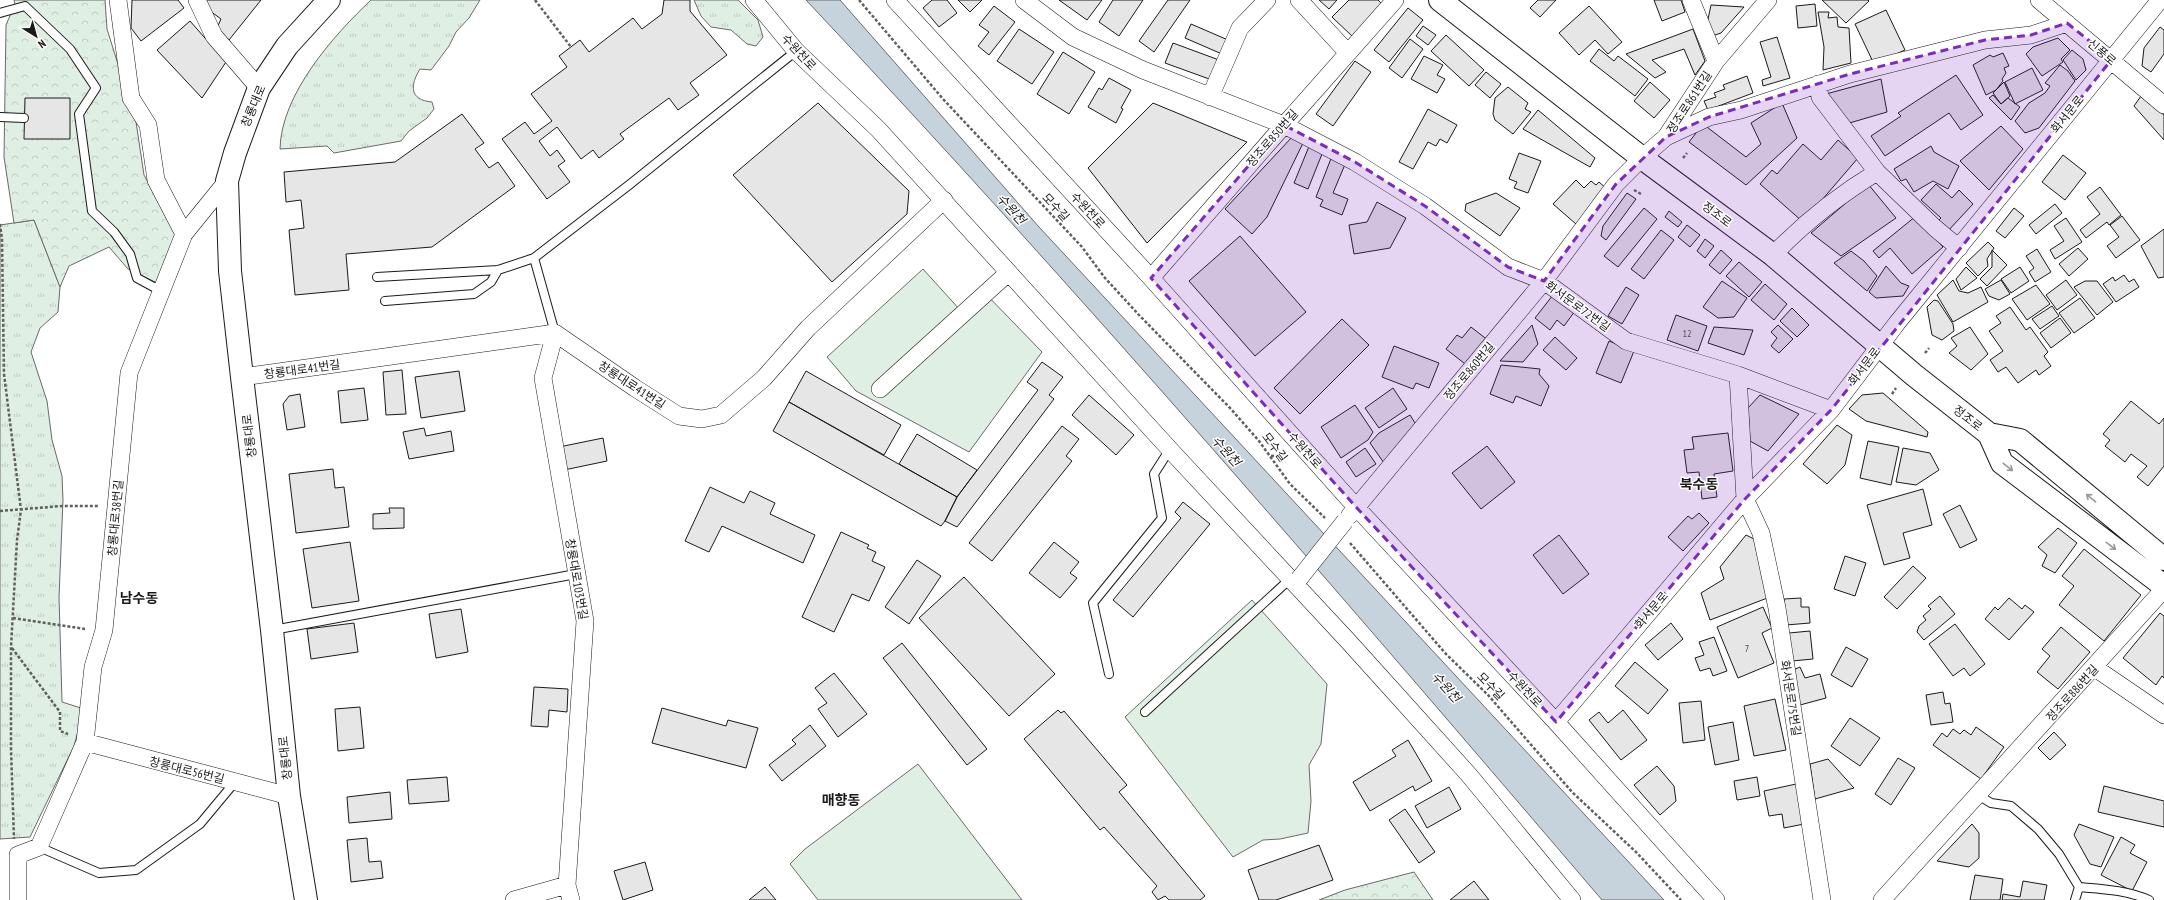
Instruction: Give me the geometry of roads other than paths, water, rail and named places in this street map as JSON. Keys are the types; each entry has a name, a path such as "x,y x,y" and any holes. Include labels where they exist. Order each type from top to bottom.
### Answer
{"street":[{"path":"118,0 131,98 148,125 156,180 184,234"},
{"path":"197,0 204,18 214,36 259,88"},
{"name":"창룡대로","path":"306,900 289,796 272,630 230,271 227,181 235,153 259,88 287,46 329,0"},
{"name":"수원천로","path":"754,0 796,51 878,129 1170,450 1294,580 1468,775 1572,900"},
{"name":"화서문로72번길","path":"1024,0 1074,37 1143,70 1284,125 1355,162 1425,206 1508,267 1544,281 1626,341 1738,375 1831,410"},
{"path":"1210,97 1240,28 1267,0"},
{"path":"1299,0 1348,52"},
{"name":"정조로850번길","path":"1151,278 1348,52 1396,0"},
{"name":"정조로","path":"1440,0 1642,158 1773,255 1914,375 1989,434 2020,440 2164,559"},
{"name":"정조로861번길","path":"1691,0 1716,61"},
{"name":"정조로861번길","path":"1642,158 1666,137 1716,61 1768,0"},
{"name":"신풍로","path":"2039,0 2112,59 2164,104"},
{"name":"화서문로","path":"1556,722 1745,499 1831,410 1880,345 2160,0"},
{"name":"수원천로","path":"902,2 1356,507 1556,722 1716,900"},
{"path":"1666,137 1710,118 1741,110 1850,74 1985,40 2031,35 2067,23"},
{"path":"1818,84 1820,98 1877,172 1935,228 1959,248"},
{"name":"정조로860번길","path":"1294,580 1337,522 1356,507 1544,281 1616,184 1642,158"},
{"path":"1773,255 1794,233 1853,186 1877,172"},
{"name":"창룡대로38번길","path":"40,847 85,742 93,667 104,630 129,373 184,234 227,181"},
{"name":"창룡대로41번길","path":"242,378 555,333 634,388 679,416 702,419 721,415 764,378 808,328 944,200"},
{"path":"880,389 1008,273"},
{"name":"창룡대로103번길","path":"555,333 543,378 585,621 569,893"},
{"path":"1738,375 1745,499"},
{"name":"정조로","path":"1989,434 2002,463 2164,588"},
{"name":"화서문로75번길","path":"1745,499 1761,533 1777,608 1822,900"},
{"name":"정조로886번길","path":"1882,900 2095,668 2164,588"},
{"path":"2095,668 2164,715"},
{"name":"창룡대로56번길","path":"85,742 289,796"},
{"path":"18,900 18,855 40,847"},
{"path":"514,900 569,893"}],"lane":[{"path":"0,12 25,6 70,49 96,88 78,114 92,210 114,232 130,254 138,278 161,291"},
{"path":"377,277 498,270 534,258 629,185 796,51"},
{"path":"0,117 24,118"},
{"path":"534,258 555,333"},
{"path":"385,301 474,294 490,282 498,270"},
{"path":"1109,674 1093,604 1162,518 1154,474 1170,450"},
{"path":"272,630 576,574"},
{"path":"1145,712 1294,580"},
{"path":"40,847 99,872 136,870 200,824 235,782"},
{"path":"1978,795 1991,803 2011,806 2038,829 2059,854 2079,887 2075,900"},
{"path":"2079,887 2103,889 2138,895 2149,900"}],"water":[{"name":"수원천","path":"806,0 840,0 1039,227 1664,900 1602,900 1407,672 1210,446 1010,221"}],"district":[{"name":"북수동","path":"1699,484"},
{"name":"남수동","path":"139,598"},
{"name":"매향동","path":"841,800"}]}
